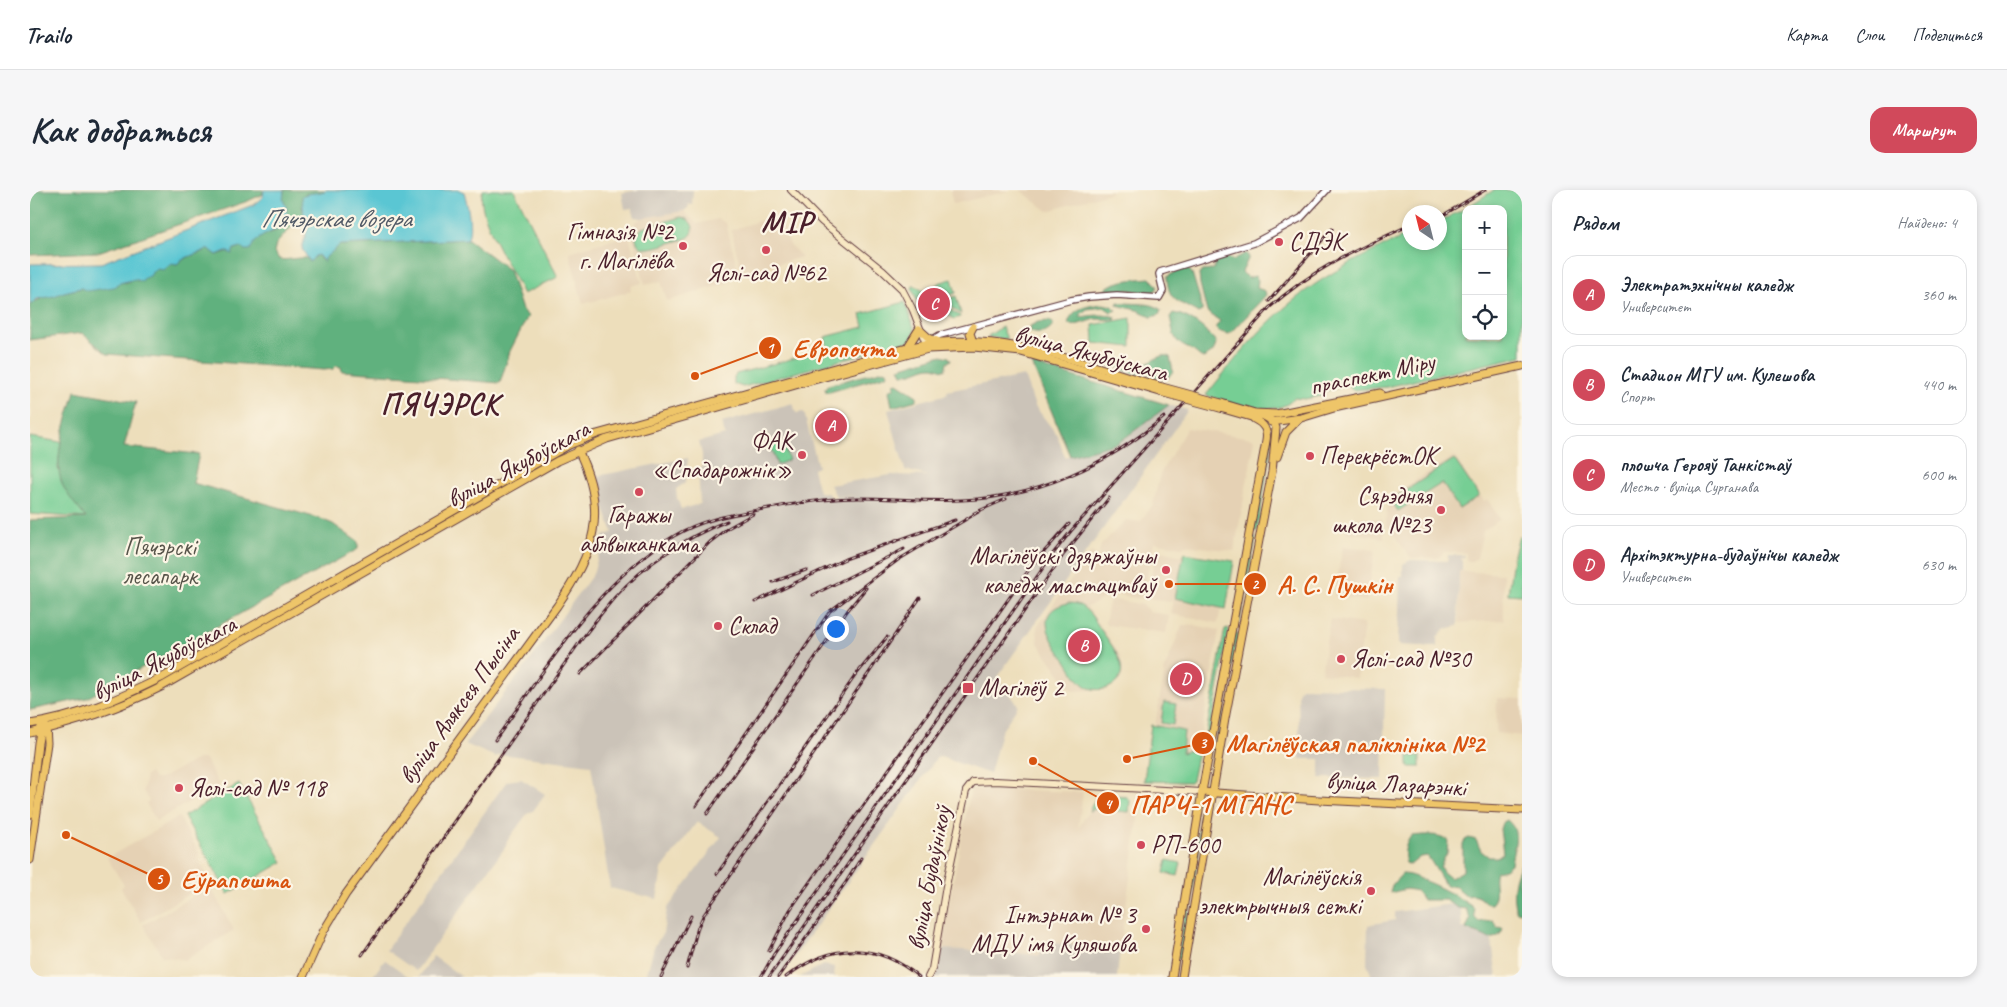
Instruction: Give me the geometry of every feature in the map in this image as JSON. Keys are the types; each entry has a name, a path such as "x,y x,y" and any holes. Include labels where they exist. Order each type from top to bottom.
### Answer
{"main road":[{"path":"791,190 822,222 882,270 902,289 913,310 919,329 929,344"},
{"path":"973,327 970,333 973,344"},
{"path":"907,348 919,329"},
{"name":"вуліца Якубоўскага","path":"43,727 134,692 163,677 574,443 614,429 907,348 940,342 973,344 1034,355 1256,415"},
{"name":"вуліца Якубоўскага","path":"43,727 108,711 169,683 578,450 607,439 799,384 929,344 973,344"},
{"name":"праспект Міру","path":"1300,414 1522,362"},
{"name":"праспект Міру","path":"1256,415 1300,414 1334,408 1522,366"},
{"path":"1256,415 1274,422 1300,414"},
{"path":"1272,472 1286,432 1300,414"},
{"path":"1256,415 1264,426 1267,436"},
{"path":"1274,422 1276,436 1272,472 1212,793 1185,960 1180,977 1173,977 1202,792 1267,436 1274,422"},
{"path":"1267,436 1272,430 1275,431 1276,436"},
{"name":"вуліца Аляксея Пысіна","path":"303,977 323,932 346,894 557,606 586,559 591,544 594,507 586,468 574,443"},
{"path":"30,724 43,727"},
{"path":"30,733 43,727"},
{"path":"30,814 43,727"},
{"path":"30,860 47,743 43,727"},
{"name":"вуліца Лазарэнкі","path":"969,786 977,781 995,781 1522,810"},
{"name":"вуліца Будаўнікоў","path":"928,977 932,969 946,886 966,791 969,786"},
{"path":"1175,960 1178,963 1185,960"}],"street":[{"path":"929,344 940,335 1071,300 1117,295 1159,298 1163,291 1158,274 1160,272 1254,243 1301,218 1327,190"}],"shaded area":[{"path":"637,190 693,190 692,204 688,205 689,207 684,211 642,218 635,217 632,208 625,209 622,193"},
{"path":"950,190 1012,190 953,204"},
{"path":"1020,190 1111,190 1112,192 1048,211"},
{"name":"Гімназія №2 г. Магілёва","path":"684,211 697,224 718,219 726,223 739,274 726,277 727,283 667,301 661,281 645,285 632,235 632,228 642,218"},
{"name":"Яслі-сад №62","path":"771,217 781,221 790,245 802,257 742,274 731,230"},
{"path":"629,235 642,283 630,286 631,291 583,304 569,252"},
{"path":"1024,376 1035,406 1057,435 1065,457 1118,443 1169,405 1188,410 997,677 1018,705 1001,732 990,774 938,756 780,977 646,977 654,947 663,933 667,909 721,837 697,822 662,869 657,899 610,888 591,765 508,755 498,755 496,757 465,744 526,666 593,574 604,536 613,532 605,512 597,476 688,458 685,483 676,489 677,498 681,509 700,504 698,468 702,467 702,454 699,442 725,435 722,423 793,403 796,413 804,412 818,467 813,469 819,492 827,493 832,497 857,495 836,496 830,485 891,475 928,476 905,470 888,410 948,394 947,391"},
{"path":"1187,428 1255,440 1234,551 1185,545 1181,547 1154,542 1143,599 1112,594 1087,607 1120,655 1123,670 1122,676 1118,682 1107,690 1072,691 1038,643 1037,627 1091,552 1098,556 1101,545 1126,520 1140,522 1153,505 1160,474"},
{"name":"Сярэдняя школа №23","path":"1454,456 1484,501 1487,499 1500,519 1483,531 1477,558 1472,562 1466,560 1466,553 1444,552 1438,558 1411,558 1386,524 1388,498"},
{"path":"1355,517 1382,520 1384,538 1346,532 1348,524"},
{"path":"1343,546 1375,550 1367,601 1334,596"},
{"path":"1159,551 1183,556 1175,598 1221,607 1218,623 1171,614 1174,599 1169,602 1148,598 1155,553"},
{"path":"1448,555 1464,555 1464,557 1460,558 1462,559 1462,571 1459,571 1458,626 1445,629 1437,637 1437,647 1398,645 1400,576 1403,576 1403,564 1411,560 1447,561"},
{"path":"1459,571 1503,574 1504,620 1459,623"},
{"path":"1110,599 1144,605 1149,612 1169,615 1166,633 1107,625 1105,623"},
{"name":"Яслі-сад №30","path":"1330,619 1364,624 1357,678 1321,673"},
{"path":"1188,624 1219,630 1199,747 1182,753 1152,744 1165,668 1182,625 1187,626"},
{"path":"1301,687 1385,689 1383,779 1320,778 1320,759 1300,759 1298,693"},
{"path":"1497,698 1522,699 1522,736 1496,733"},
{"name":"Яслі-сад № 118","path":"198,759 205,759 219,785 156,821 146,803 149,801 143,791 146,776 150,773 154,779 160,779"},
{"path":"521,779 545,794 507,841 506,846 416,971 386,950 507,781"},
{"path":"971,789 1083,792 1078,828 1089,811 1093,809 1139,813 1120,949 1041,942 1040,956 1011,952 940,949"},
{"path":"179,817 200,855 197,857 211,881 141,922 121,888 124,885 107,858"},
{"path":"210,886 234,930 185,960 162,956 143,925"},
{"path":"1460,903 1462,928 1490,928 1497,977 1372,977 1367,964 1368,925 1395,920 1395,912"},
{"path":"1041,942 1120,949 1117,977 935,977 940,949 1011,952 1040,956"},
{"path":"433,956 462,977 419,977"},
{"path":"385,960 409,977 372,977"},
{"path":"823,965 835,967 834,977 800,977"}],"green space":[{"path":"30,190 263,190 263,194 248,201 98,252 30,255"},
{"path":"284,190 327,190 318,194 305,194 302,205 306,222 294,224 276,244 274,252 279,259 306,258 310,261 318,255 321,260 340,245 468,239 509,270 522,310 528,316 510,351 500,383 342,371 341,367 336,366 333,369 324,370 107,354 82,333 30,340 30,305 38,300 76,289 128,282 135,279 139,282 162,266 177,264 188,257 209,249 217,255 253,243 259,237 278,230 287,220 286,206 283,200"},
{"path":"483,190 514,190 558,277 523,294 489,226 481,199"},
{"path":"1494,190 1522,190 1522,356 1387,387 1353,390 1347,386 1324,391 1325,395 1305,399 1294,398 1276,408 1265,409 1239,405 1206,395 1258,333 1282,310 1320,281 1402,237 1402,250 1447,250 1447,218 1462,210 1462,340 1507,340 1507,205 1470,205"},
{"path":"681,217 687,219 692,224 693,231 689,237 648,248 640,246 637,242 636,236 642,228"},
{"path":"1246,253 1249,257 1242,272 1248,278 1255,276 1258,280 1257,288 1265,291 1266,295 1234,330 1229,334 1220,332 1215,328 1220,321 1207,312 1199,274 1203,271 1212,270 1215,261 1219,257 1233,260"},
{"path":"1180,269 1188,269 1192,273 1202,306 1202,311 1198,313 1176,300 1170,292 1167,277"},
{"path":"1150,278 1157,285 1157,289 1152,293 1105,290 1119,282"},
{"path":"952,279 956,293 941,298 935,287 938,283"},
{"path":"914,285 923,291 924,296 922,297 925,309 922,316 912,288"},
{"path":"956,296 961,314 941,301"},
{"path":"905,302 915,330 911,341 743,387 734,384 736,374 828,349 825,337 864,327 861,314"},
{"path":"1118,302 1153,305 1161,310 1159,315 1151,317 1140,311 1117,305"},
{"path":"1103,304 1112,306 1116,310 1111,312 1104,307 1087,309 1081,314 1081,317 1108,315 1116,317 1115,320 1095,319 1076,325 1068,324 1073,314 1081,308"},
{"path":"944,306 960,317 954,319 942,311 941,307"},
{"path":"1173,313 1191,320 1212,337 1216,342 1211,354 1203,358 1177,340 1173,333 1170,317"},
{"path":"1131,318 1131,347 1094,343 1093,325"},
{"path":"1049,321 1053,323 1048,331 1041,333 1031,332 1030,326 1038,322"},
{"path":"1002,327 1007,339 988,337 988,336"},
{"path":"942,355 949,357 951,360 947,363 945,370 930,367 902,374 899,368"},
{"path":"1094,355 1117,363 1136,364 1145,364 1160,356 1166,356 1170,357 1173,371 1168,378 1163,380 1147,373 1133,374 1110,365 1096,363"},
{"path":"1032,364 1169,405 1118,443 1070,456"},
{"path":"884,370 888,374 826,392 825,388 828,385"},
{"path":"897,383 917,396 917,400 892,406 889,391"},
{"name":"Пячэрскі лесапарк","path":"75,391 136,402 124,447 199,454 193,483 321,519 333,524 358,542 358,549 87,698 30,710 30,520 86,518 65,490 59,467 61,441"},
{"path":"1273,435 1257,531 1253,531 1271,436"},
{"path":"30,437 61,442 58,468 65,489 87,518 30,514"},
{"path":"782,441 789,460 777,465 770,446"},
{"path":"1454,459 1479,496 1459,509 1442,483 1398,511 1391,500"},
{"path":"1519,536 1522,537 1522,595 1508,594 1513,558"},
{"path":"1252,537 1256,537 1239,623 1236,621"},
{"path":"1184,553 1234,561 1226,609 1175,598"},
{"path":"1068,603 1079,605 1087,611 1120,660 1121,676 1108,688 1094,689 1082,684 1051,638 1047,621 1050,613 1056,607"},
{"path":"1228,628 1202,776 1199,773 1225,629"},
{"path":"1234,633 1238,634 1212,776 1210,776"},
{"path":"1164,702 1176,704 1173,725 1161,723"},
{"path":"1151,725 1184,731 1182,753 1199,747 1190,782 1144,781"},
{"path":"1408,756 1420,756 1420,767 1408,767"},
{"path":"239,784 283,862 228,894 184,816"},
{"path":"1097,795 1127,797 1130,800 1129,812 1093,809 1089,811"},
{"path":"1202,809 1205,810 1182,959 1177,959"},
{"path":"1507,820 1514,830 1515,846 1511,864 1505,869 1496,871 1495,897 1491,904 1487,904 1476,896 1467,896 1456,887 1445,885 1427,856 1420,857 1410,865 1406,863 1405,849 1411,836 1439,836 1448,840 1447,853 1440,867 1451,878 1463,871 1463,845 1465,840 1469,838 1476,840 1481,851 1489,857 1497,857 1503,853 1500,829 1502,823"},
{"path":"1167,860 1181,863 1178,876 1164,873"},
{"path":"1522,863 1519,879 1522,898 1521,912 1516,911 1514,905 1514,886"},
{"path":"1402,874 1417,877 1456,896 1474,908 1475,918 1479,922 1493,920 1497,927 1503,928 1501,933 1497,937 1490,939 1466,929 1470,919 1466,909 1458,908 1445,900 1423,900 1417,891 1406,889 1390,893 1392,885"}],"water":[{"name":"Пячэрскае возера","path":"264,190 284,190 283,200 286,206 287,220 283,225 258,239 250,250 245,250 241,247 234,249 232,254 226,251 217,255 209,249 188,257 177,264 171,263 163,270 158,268 150,276 144,278 142,282 135,279 120,283 114,287 87,291 81,288 37,299 30,305 30,264 101,263 253,205 263,197"},
{"name":"Пячэрскае возера","path":"327,190 459,190 464,192 468,210 470,228 468,239 340,245 326,257 324,262 318,255 310,262 302,249 308,226 304,218 302,196"}],"railway":[{"path":"1447,213 1485,190"},
{"path":"1269,301 1332,229"},
{"path":"761,977 774,954 1052,555 1071,531 1269,308 1319,271 1402,229"},
{"path":"495,740 554,656 597,602 620,577 646,555 685,530 708,521 732,515 825,500 848,498 962,500 990,498 1017,493 1044,485 1095,464 1119,450 1164,417"},
{"path":"769,977 1064,554 1109,498"},
{"path":"974,513 1006,499"},
{"path":"696,806 830,611 898,560 980,511"},
{"path":"580,674 710,542 728,528 753,514"},
{"path":"755,602 845,559 955,520"},
{"path":"362,955 579,643 610,603 639,573 681,543 727,521"},
{"path":"769,951 790,910 1033,564 1069,524"},
{"path":"813,595 904,549"},
{"path":"773,582 806,570"},
{"path":"707,814 848,610 866,588"},
{"path":"687,968 698,927 703,916 920,598"},
{"path":"717,874 855,676 887,637"},
{"path":"778,977 861,858"},
{"path":"661,977 691,916"},
{"path":"786,977 819,958 853,951 870,952 886,957 903,965 919,977"}],"place":[{"name":"СДЭК","path":"1279,242"},
{"name":"Гімназія №2 г. Магілёва","path":"683,246"},
{"name":"Яслі-сад №62","path":"766,250"},
{"name":"плошча Герояў Танкістаў","path":"934,304"},
{"name":"Европочта","path":"695,376"},
{"name":"Электратэхнічны каледж","path":"831,426"},
{"name":"ФАК «Спадарожнік»","path":"802,455"},
{"name":"ПерекрёстОК","path":"1310,456"},
{"name":"Гаражы аблвыканкама","path":"639,492"},
{"name":"Сярэдняя школа №23","path":"1441,510"},
{"name":"Магілёўскі дзяржаўны каледж мастацтваў","path":"1166,570"},
{"name":"А. С. Пушкін","path":"1169,584"},
{"name":"Склад","path":"718,626"},
{"name":"Стадион МГУ им. Кулешова","path":"1084,646"},
{"name":"Яслі-сад №30","path":"1341,659"},
{"name":"Архітэктурна-будаўнічы каледж","path":"1186,679"},
{"name":"Магілёў 2","path":"968,688"},
{"name":"Магілёўская паліклініка №2","path":"1127,759"},
{"name":"ПАРЧ-1 МГАНС","path":"1033,761"},
{"name":"Яслі-сад № 118","path":"179,788"},
{"name":"Еўрапошта","path":"66,835"},
{"name":"РП-600","path":"1141,845"},
{"name":"Магілёўскія электрычныя сеткі","path":"1371,891"},
{"name":"Інтэрнат № 3 МДУ імя Куляшова","path":"1146,929"}],"district":[{"name":"МІР","path":"787,222"},
{"name":"ПЯЧЭРСК","path":"440,404"}]}
